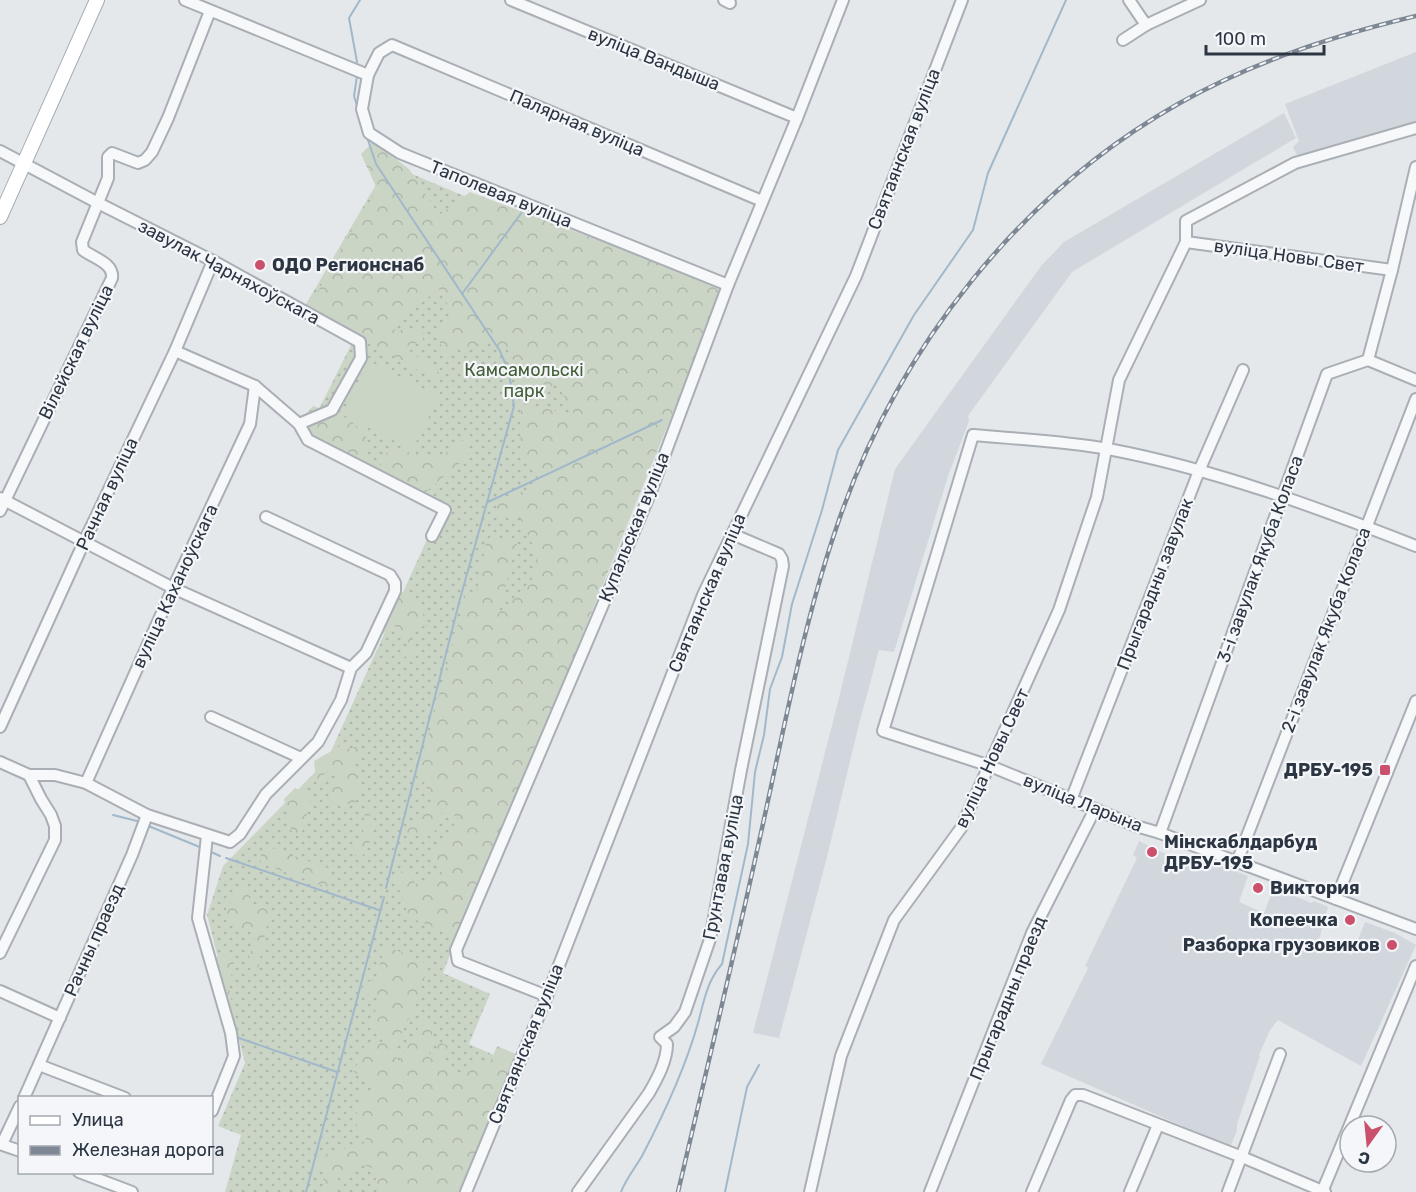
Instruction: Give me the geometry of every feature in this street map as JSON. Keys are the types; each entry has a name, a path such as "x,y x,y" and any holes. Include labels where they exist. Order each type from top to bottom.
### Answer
{"main road":[{"path":"0,218 97,0"}],"street":[{"path":"185,0 368,75"},
{"name":"вуліца Вандыша","path":"511,0 797,118"},
{"name":"Купальская вуліца","path":"547,996 458,961 456,950 650,494 728,285 843,0"},
{"name":"Святаянская вуліца","path":"466,1192 547,996 703,595 856,276 962,0"},
{"path":"1129,0 1146,25"},
{"path":"1123,40 1146,25 1200,0"},
{"name":"Вілейская вуліца","path":"2,503 112,278 113,272 108,265 83,250 82,242 108,178 108,158 112,153 138,163 145,160 152,152 168,118 210,11"},
{"name":"Таполевая вуліца","path":"392,45 379,53 368,75 362,109 369,133 400,153 728,285"},
{"name":"Палярная вуліца","path":"392,45 762,201"},
{"name":"вуліца Новы Свет","path":"810,1192 841,1056 894,920 961,828 1059,610 1097,497 1119,380 1185,242 1186,221 1294,163 1416,128"},
{"name":"завулак Чарняхоўскага","path":"0,151 213,261 360,342 361,358 332,410 299,424"},
{"name":"вуліца Новы Свет","path":"1368,360 1416,167"},
{"name":"вуліца Новы Свет","path":"1185,242 1392,270"},
{"name":"Рачная вуліца","path":"0,727 174,351 213,261"},
{"path":"174,351 255,386 299,424 308,440 445,510 432,536"},
{"path":"1368,360 1416,381"},
{"name":"3-і завулак Якуба Коласа","path":"1160,833 1327,374 1368,360"},
{"name":"Прыгарадны завулак","path":"1071,800 1199,471 1243,370"},
{"name":"вуліца Каханоўскага","path":"86,783 173,588 250,424 255,386"},
{"name":"2-і завулак Якуба Коласа","path":"1237,862 1416,399"},
{"name":"вуліца Ларына","path":"1107,449 973,435 883,731 990,766 1136,826 1416,929"},
{"path":"1107,449 1199,471 1283,497 1416,546"},
{"path":"2,503 173,588 351,668"},
{"path":"0,762 29,775 55,775 86,783 147,814 207,836 230,842 240,834 266,794 318,742 341,700 351,668 366,653 395,591 395,584 390,575 266,517"},
{"name":"Грунтавая вуліца","path":"578,1192 649,1093 657,1078 667,1050 667,1044 660,1037 674,1027 685,1012 710,939 741,770 783,566 779,554 732,534"},
{"path":"1336,899 1416,701"},
{"path":"211,717 301,758"},
{"path":"0,953 55,840 55,826 51,815 29,775"},
{"name":"Прыгарадны праезд","path":"930,1192 1032,933 1095,808"},
{"name":"Рачны праезд","path":"25,1096 132,855 147,814"},
{"path":"207,836 198,918 231,1033 234,1056 213,1108"},
{"path":"1032,1192 1071,1100 1075,1095 1083,1095 1242,1157 1323,1192 1416,966"},
{"path":"0,991 60,1018"},
{"path":"1228,1192 1280,1054"},
{"path":"39,1065 120,1096"},
{"path":"18,1110 1,1144 18,1150"},
{"path":"1130,1192 1158,1125"},
{"path":"82,1174 132,1192"}],"shaded area":[{"path":"1416,52 1416,123 1299,159 1293,147 1299,141 1285,104"},
{"path":"1284,113 1296,138 1072,272 968,416 969,421 948,476 894,652 879,650 779,1038 753,1033 895,469 1041,266 1064,242"},
{"path":"1139,841 1186,864 1211,862 1248,876 1239,902 1264,913 1274,887 1311,903 1314,901 1328,907 1319,940 1352,955 1365,922 1395,933 1416,945 1361,1066 1278,1020 1270,1030 1259,1055 1237,1124 1237,1131 1230,1147 1041,1064 1088,968 1085,966 1137,858 1133,855"}],"green space":[{"path":"373,142 409,169 439,215 470,192 718,285 722,292 459,938 409,917 396,881 405,867 416,885 443,875 431,858 459,818 443,810 433,836 404,836 406,827 434,805 424,781 418,787 416,782 467,590 476,594 487,539 494,536 517,543 498,614 533,578 537,554 519,516 496,517 497,501 542,484 520,451 521,404 574,414 557,384 530,395 509,351 487,342 445,353 434,331 454,316 439,289 388,329 423,332 423,341 404,347 441,374 439,382 311,310 326,273 377,189 361,154"},
{"name":"Камсамольскі парк","path":"388,164 718,302 606,564 504,812 443,973 490,994 469,1044 514,1064 462,1192 225,1192 241,1135 218,1126 245,1063 207,915 223,866 327,760 443,504 307,433 353,341 302,311"},
{"path":"369,361 439,397 412,450 342,414"},
{"path":"313,406 347,418 366,434 365,466 315,441 304,416"},
{"path":"470,434 467,457 422,495 377,472 388,450 441,456"},
{"path":"400,591 415,598 428,625 414,629 410,640 414,652 403,658 410,646 407,639 403,641 403,631 397,634 394,623 383,634 380,631"},
{"path":"342,745 350,749 358,745 361,752 353,770 361,781 354,805 332,802 332,783 339,775 335,767 325,773 321,781 316,779 314,761"},
{"path":"295,788 311,796 304,828 299,836 292,833 284,799"},
{"path":"367,808 370,811 371,839 362,857 355,856 353,843 364,834 362,826"},
{"path":"266,846 328,868 329,888 263,864 259,859"},
{"path":"244,882 252,906 271,905 258,969 247,965 256,933 226,920 226,909"},
{"path":"385,945 429,965 415,1006 394,1049 398,1063 422,1021 433,1026 429,1057 433,1060 439,1042 453,1048 442,1062 459,1078 466,1075 470,1065 491,1060 497,1046 518,1055 461,1192 378,1192 374,1169 360,1163 345,1179 338,1178 332,1192 324,1192 323,1170 311,1178 316,1157 368,1142 355,1122 361,1091 372,1093 376,1086 354,1072 364,1047 384,1041 372,1025 378,999 362,990 364,984 376,978"},
{"path":"223,954 234,962 229,988 234,1013 230,1014 215,958"}],"waterway":[{"path":"357,62 349,18 360,0"},
{"path":"621,1192 642,1156 673,1091 693,1040 709,984 722,964 748,844 755,772 764,735 770,689 782,657 792,604 822,510 838,450 914,315 973,230 988,173 1066,0"},
{"path":"357,76 354,96 358,109"},
{"path":"367,137 376,164 500,351 509,372 514,406 460,599 386,888"},
{"path":"462,294 522,212"},
{"path":"488,502 662,420"},
{"path":"113,815 137,821"},
{"path":"146,825 202,848"},
{"path":"209,851 220,856"},
{"path":"226,858 379,910"},
{"path":"306,1192 384,897"},
{"path":"236,1037 337,1072"},
{"path":"725,1192 747,1087 759,1065"}],"railway":[{"path":"678,1192 797,668 816,594 839,520 864,457 894,396 930,337 971,282 1016,230 1066,183 1120,141 1178,104 1235,75 1354,32 1416,16"}],"place":[{"name":"ОДО Регионснаб","path":"260,265"},
{"name":"ДРБУ-195","path":"1385,770"},
{"name":"Мінскаблдарбуд ДРБУ-195","path":"1152,852"},
{"name":"Виктория","path":"1258,888"},
{"name":"Копеечка","path":"1350,920"},
{"name":"Разборка грузовиков","path":"1392,945"}]}
